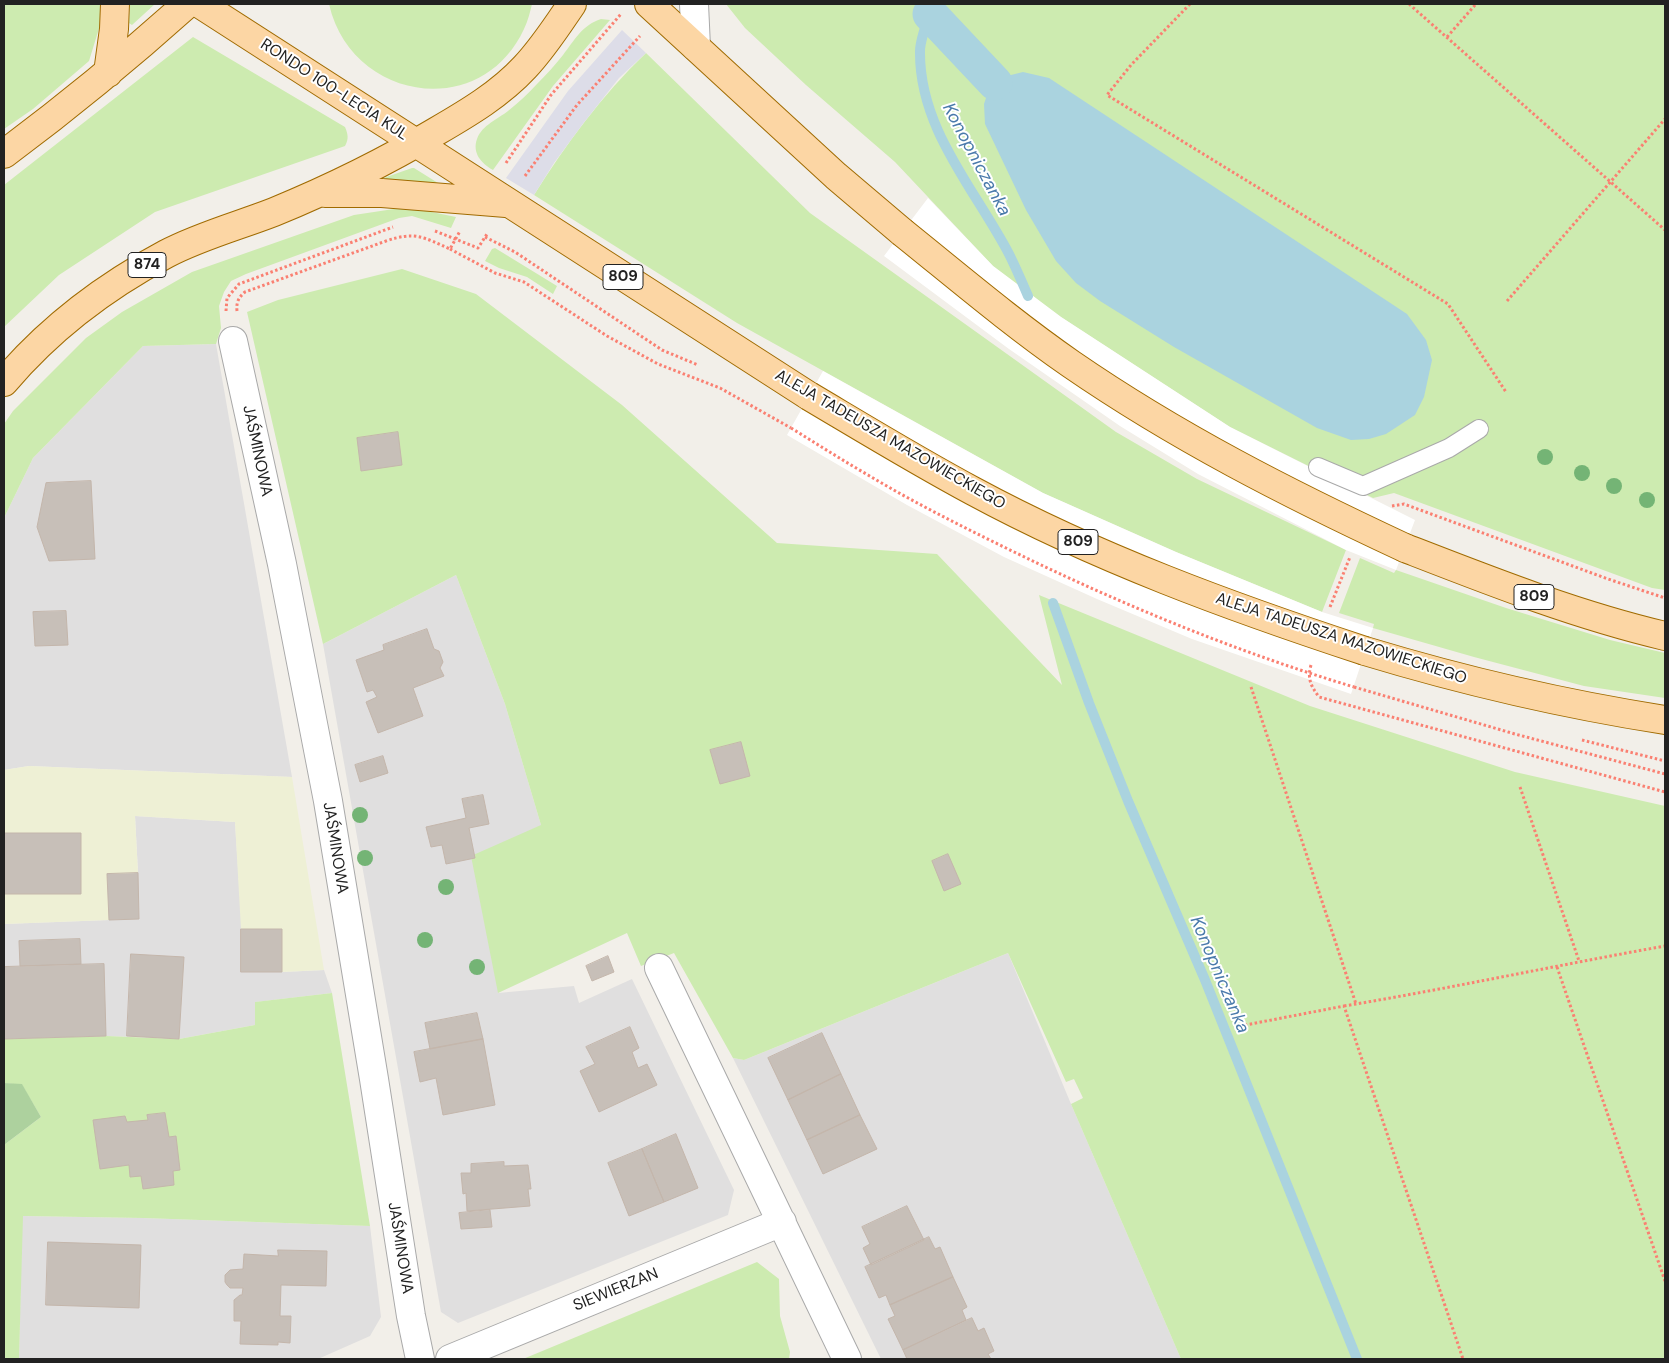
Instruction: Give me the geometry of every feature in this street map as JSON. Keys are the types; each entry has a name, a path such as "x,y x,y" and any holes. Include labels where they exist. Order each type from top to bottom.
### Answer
{"main road":[{"path":"108,73 114,30 115,4"},
{"path":"4,154 108,73 187,4"},
{"name":"RONDO 100-LECIA KUL","path":"200,4 416,143 472,109 515,77 543,46 572,4"},
{"name":"809","path":"654,8 883,217 1006,317 1073,365 1173,429 1314,506 1405,548 1524,594 1665,636"},
{"name":"874","path":"4,382 34,348 93,298 121,280 166,254 318,193 416,143"},
{"name":"ALEJA TADEUSZA MAZOWIECKIEGO","path":"416,143 809,396 973,491 1081,543 1223,602 1365,651 1424,669 1544,698 1665,720"},
{"name":"874","path":"318,193 382,193 508,203"}],"street":[{"path":"694,4 696,47"},
{"name":"JAŚMINOWA","path":"232,341 282,564 328,801 411,1316 420,1359"},
{"path":"659,968 847,1359"},
{"name":"SIEWIERZAN","path":"450,1359 782,1222"}],"lane":[{"path":"1318,467 1363,486 1449,448 1479,429"}],"path":[{"path":"1190,4 1131,65 1107,94 1448,304 1506,392"},
{"path":"1409,4 1665,230"},
{"path":"1447,38 1476,4"},
{"path":"431,229 478,248 577,105 635,42 654,8"},
{"path":"1507,301 1665,119"},
{"path":"245,281 398,225"},
{"path":"485,237 515,252 662,350 701,366"},
{"path":"450,249 495,273 524,282 607,336 658,364 720,388 791,428"},
{"path":"1384,507 1404,504 1665,598"},
{"path":"1327,612 1351,552"},
{"path":"1314,657 1308,675 1310,686 1320,697 1665,792"},
{"path":"1250,687 1356,1004"},
{"path":"1354,687 1515,734 1665,774"},
{"path":"1520,787 1579,961"},
{"path":"1235,1027 1665,946"},
{"path":"1557,967 1665,1281"},
{"path":"1344,1006 1463,1359"}],"shaded area":[{"path":"622,30 646,53 619,78 554,163 534,195 506,178 568,91"},
{"path":"216,344 292,777 29,766 4,770 4,518 33,458 143,346"},
{"path":"456,575 505,704 541,825 498,993 574,986 579,1003 632,979 734,1190 728,1215 458,1323 441,1312 323,644"},
{"path":"135,816 235,822 242,929 282,929 282,972 324,970 332,993 256,1002 255,1025 179,1039 106,1036 4,1039 4,924 108,920 107,874 138,873"},
{"path":"1008,953 1181,1359 881,1359 733,1058 744,1060"},
{"path":"22,1216 370,1226 381,1317 370,1336 318,1359 19,1359"}],"green space":[{"path":"4,4 100,4 101,22 89,61 33,109 4,129"},
{"path":"130,4 155,4 132,25 129,23"},
{"path":"329,4 532,4 524,29 504,59 478,78 449,88 419,88 389,79 363,62 342,37"},
{"path":"726,4 1665,4 1665,590 1652,588 1394,493 1373,498 1230,427 1061,317 993,266 895,162 806,85 745,28"},
{"path":"601,19 610,20 553,86 493,170 481,161 476,149 479,134 534,88 584,29"},
{"path":"193,37 345,127 348,136 345,146 155,212 59,275 4,327 4,185"},
{"path":"646,53 810,213 1116,432 1197,479 1346,550 1322,612 1176,552 1043,493 737,323 534,195 559,157 600,103"},
{"path":"414,168 446,188 378,180"},
{"path":"407,207 456,217 451,228 412,216 399,218 246,274 231,281 224,292 219,306 221,328 216,344 143,346 33,458 4,518 4,424 13,411 86,338 122,312 192,272 354,215"},
{"path":"495,248 557,286 553,294 527,277 499,268 485,261 492,249"},
{"path":"402,269 476,294 622,405 777,543 937,554 1062,685 1039,595 1310,706 1515,772 1665,806 1665,1359 1181,1359 1071,1104 1083,1098 1074,1079 1066,1082 1008,953 744,1060 733,1058 674,953 641,966 627,933 498,993 471,856 541,825 505,704 456,575 323,644 247,312 278,300"},
{"path":"1360,558 1394,573 1396,570 1506,608 1610,640 1665,653 1665,698 1584,686 1373,628 1374,624 1339,613"},
{"path":"29,766 292,777 324,970 282,972 282,929 241,929 235,822 135,816 138,873 107,875 109,920 4,924 4,770"},
{"path":"332,993 370,1226 23,1216 19,1359 4,1359 4,1145 41,1117 22,1085 4,1083 4,1039 106,1036 179,1039 255,1025 255,1002"},
{"path":"4,1083 22,1084 41,1117 4,1145"},
{"path":"757,1262 779,1279 780,1316 790,1352 789,1359 523,1359"}],"water":[{"path":"1023,72 1049,78 1407,314 1426,340 1432,360 1424,397 1415,415 1386,434 1369,439 1351,440 1317,428 1174,347 1100,301 1076,283 1056,261 1026,210 985,124 984,104 989,89 1003,77"}],"pier":[{"path":"928,198 993,266 1061,317 1230,427 1415,520 1396,570 1346,550 1198,474 1120,426 1009,349 884,256"},
{"path":"823,371 1043,493 1176,552 1322,612 1373,628 1351,694 1192,639 1004,557 907,505 787,435"}],"building":[{"path":"398,432 402,465 361,471 357,438"},
{"path":"91,481 95,559 49,561 37,527 46,483"},
{"path":"66,611 68,645 35,646 33,612"},
{"path":"427,629 434,649 439,651 443,662 440,668 444,676 413,688 423,716 378,733 366,702 377,697 373,690 367,692 356,660 384,650 383,645"},
{"path":"741,742 750,776 720,784 710,750"},
{"path":"383,756 388,773 360,782 355,765"},
{"path":"483,795 489,824 469,828 475,858 446,864 442,845 431,847 426,827 466,818 462,799"},
{"path":"5,833 81,833 81,894 5,894"},
{"path":"948,854 961,884 944,891 932,861"},
{"path":"138,873 139,919 109,920 107,874"},
{"path":"241,929 282,929 282,972 241,972"},
{"path":"80,939 81,964 20,966 19,941"},
{"path":"131,954 184,957 179,1039 127,1036"},
{"path":"608,956 614,972 592,981 586,966"},
{"path":"104,964 106,1036 4,1039 4,967"},
{"path":"477,1013 483,1039 430,1049 425,1023"},
{"path":"630,1027 639,1048 632,1052 638,1068 647,1064 657,1085 599,1112 580,1071 595,1064 586,1047"},
{"path":"822,1033 841,1074 788,1100 768,1058"},
{"path":"483,1039 495,1105 443,1115 436,1078 420,1082 414,1052"},
{"path":"841,1074 860,1115 807,1140 788,1100"},
{"path":"165,1113 169,1137 176,1136 180,1170 173,1171 174,1185 143,1189 141,1176 130,1177 129,1165 100,1169 93,1120 125,1116 127,1122 148,1120 147,1115"},
{"path":"860,1115 877,1149 823,1174 807,1140"},
{"path":"676,1134 698,1188 664,1202 642,1149"},
{"path":"642,1149 664,1202 629,1216 608,1163"},
{"path":"504,1162 504,1166 528,1165 531,1189 528,1189 530,1206 467,1211 466,1193 463,1194 461,1173 471,1173 471,1164"},
{"path":"907,1206 924,1240 871,1265 863,1248 870,1244 862,1227"},
{"path":"490,1210 492,1227 461,1229 459,1213"},
{"path":"929,1237 935,1249 940,1247 953,1277 890,1305 886,1295 879,1298 865,1267"},
{"path":"48,1242 141,1245 139,1308 46,1305"},
{"path":"278,1250 327,1251 326,1286 281,1285 280,1316 291,1316 290,1343 278,1342 278,1345 240,1344 241,1321 234,1321 234,1300 242,1295 243,1288 230,1288 225,1282 225,1275 230,1270 243,1269 244,1254 278,1256"},
{"path":"953,1277 967,1307 962,1310 966,1320 903,1350 888,1319 895,1316 890,1305"},
{"path":"972,1318 978,1331 984,1328 994,1351 988,1354 991,1359 907,1359 903,1350"}],"waterway":[{"name":"Konopniczanka","path":"933,4 920,46 922,79 929,106 951,157 1009,254 1028,296"},
{"path":"930,14 995,83"},
{"name":"Konopniczanka","path":"1053,603 1089,703 1128,801 1205,980 1357,1359"}]}
